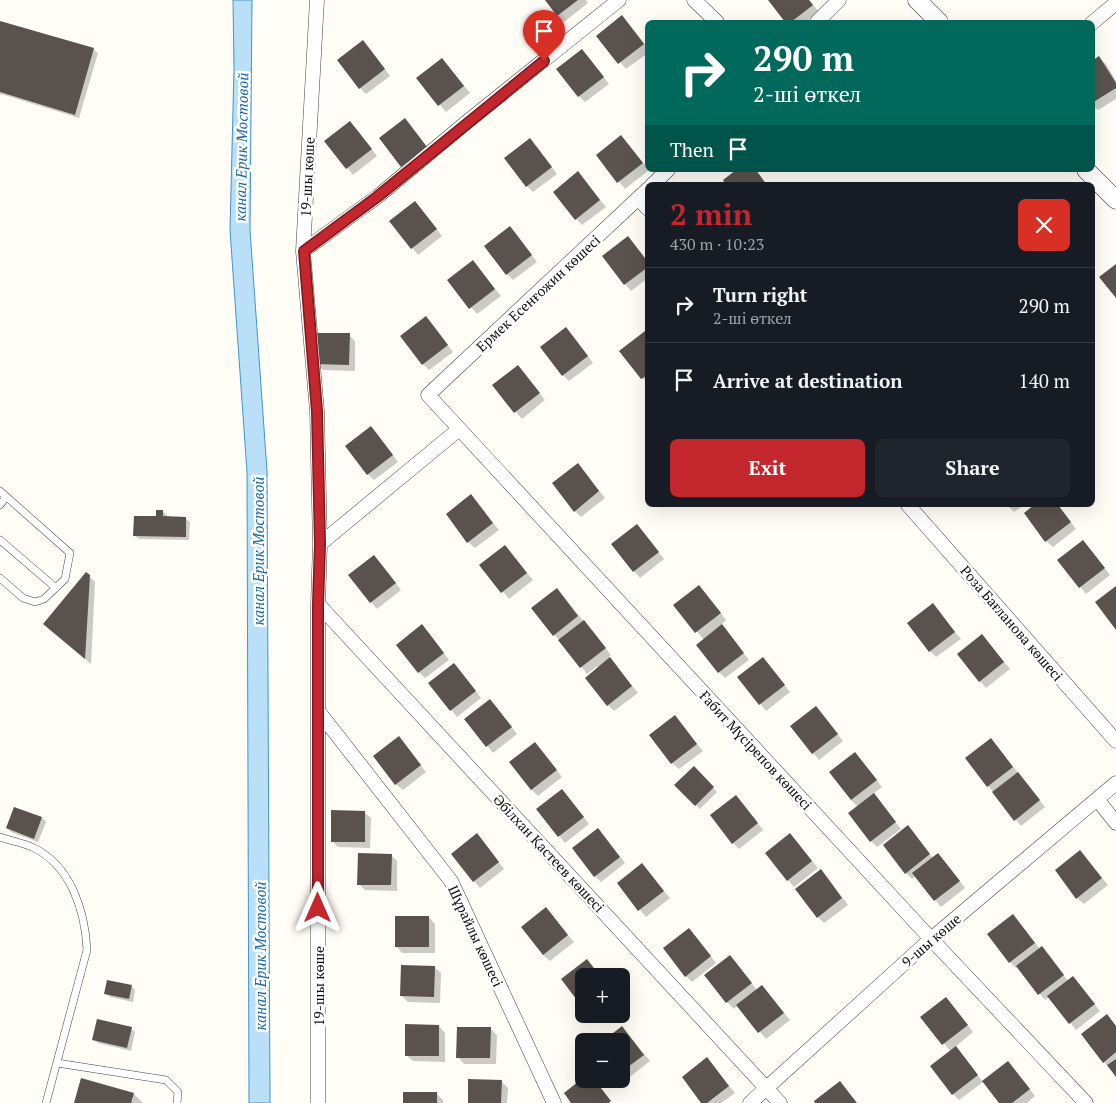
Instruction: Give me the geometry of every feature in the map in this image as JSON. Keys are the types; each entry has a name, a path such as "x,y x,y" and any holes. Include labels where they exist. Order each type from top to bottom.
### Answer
{"street":[{"name":"19-шы көше","path":"317,0 304,251 317,411 320,544 318,604 318,1103"},
{"path":"304,251 377,197 620,0"},
{"path":"694,0 715,20"},
{"path":"820,20 839,0"},
{"path":"917,0 937,20"},
{"path":"1095,20 1116,3"},
{"path":"655,182 666,172"},
{"path":"1088,172 1116,200"},
{"name":"Ермек Есенғожин көшесі","path":"428,396 644,199"},
{"name":"Ғабит Мүсірепов көшесi","path":"428,396 931,939 1086,1103"},
{"path":"320,544 458,430"},
{"name":"Роза Бағланова көшесi","path":"910,507 1116,741"},
{"name":"Әбілхан Қастеев көшесi","path":"318,604 780,1103"},
{"name":"Шұрайлы көшесі","path":"319,712 451,881 554,1103"},
{"name":"9-шы көше","path":"750,1103 931,939 1116,783"},
{"path":"1097,799 1116,822"}],"lane":[{"path":"0,505 3,494 70,553 65,579 44,599 35,602 23,598 0,578"},
{"path":"0,540 56,588"},
{"path":"0,837 33,847 54,861 80,904 86,929 87,950 46,1103"},
{"path":"57,1063 166,1080 178,1092 177,1103"}],"water":[{"name":"канал Ерик Мостовой","path":"233,0 252,0 250,230 267,471 270,1103 249,1103 247,472 230,230 234,69"}],"building":[{"path":"545,0 578,0 557,16"},
{"path":"768,0 809,0 813,5 794,20 783,20"},
{"path":"622,15 644,44 618,64 596,36"},
{"path":"0,21 94,48 75,115 0,92"},
{"path":"363,40 385,69 359,89 337,60"},
{"path":"582,49 604,77 578,97 556,69"},
{"path":"1099,56 1116,83 1116,88 1095,101 1095,59"},
{"path":"442,58 464,86 438,106 416,78"},
{"path":"405,118 427,147 401,167 379,138"},
{"path":"350,121 372,149 346,169 324,141"},
{"path":"621,135 643,163 617,183 596,155"},
{"path":"530,138 552,167 526,187 504,158"},
{"path":"578,171 600,200 575,220 553,192"},
{"path":"733,172 757,172 765,182 724,182 723,180"},
{"path":"415,201 437,229 411,249 389,221"},
{"path":"510,226 532,255 506,275 484,246"},
{"path":"628,236 645,258 645,269 624,285 602,256"},
{"path":"473,260 495,289 469,309 447,280"},
{"path":"1116,264 1116,298 1099,277"},
{"path":"426,316 448,345 422,365 400,336"},
{"path":"566,327 588,356 562,376 540,347"},
{"path":"645,331 645,377 641,379 619,351"},
{"path":"316,333 350,333 349,365 315,364"},
{"path":"518,365 540,393 514,413 492,385"},
{"path":"371,426 393,455 367,475 345,446"},
{"path":"578,463 599,491 574,512 552,483"},
{"path":"471,494 493,523 467,543 446,514"},
{"path":"1032,507 1060,507 1071,522 1045,542 1024,513"},
{"path":"156,510 163,510 163,516 186,517 186,537 133,536 134,516 156,516"},
{"path":"637,524 659,552 633,572 611,544"},
{"path":"1083,540 1105,568 1079,588 1057,560"},
{"path":"505,545 527,573 501,593 479,565"},
{"path":"374,555 396,583 370,603 348,575"},
{"path":"86,572 90,575 85,659 43,624"},
{"path":"699,585 721,613 695,633 673,605"},
{"path":"1116,586 1116,630 1095,602"},
{"path":"557,588 578,616 553,636 531,608"},
{"path":"933,603 955,632 929,652 907,623"},
{"path":"584,620 606,648 580,668 558,640"},
{"path":"422,624 444,653 418,673 396,645"},
{"path":"722,624 744,653 718,673 696,645"},
{"path":"982,634 1004,662 979,682 957,654"},
{"path":"610,657 632,686 607,706 585,678"},
{"path":"763,657 785,685 759,705 737,677"},
{"path":"454,663 476,691 450,711 428,683"},
{"path":"490,699 512,727 486,747 464,719"},
{"path":"816,706 838,734 812,754 790,726"},
{"path":"675,715 697,744 671,764 649,735"},
{"path":"399,736 421,765 395,785 373,756"},
{"path":"991,738 1013,767 987,787 965,758"},
{"path":"535,742 557,770 531,790 509,762"},
{"path":"855,752 877,780 851,800 829,772"},
{"path":"694,766 714,787 695,806 674,785"},
{"path":"1018,772 1040,800 1014,821 992,792"},
{"path":"562,789 584,817 558,837 536,809"},
{"path":"874,793 896,822 870,842 848,813"},
{"path":"736,795 758,823 732,844 710,815"},
{"path":"14,807 42,817 34,839 6,828"},
{"path":"331,810 365,811 365,842 331,842"},
{"path":"908,825 930,854 905,874 883,845"},
{"path":"598,828 620,857 594,877 572,848"},
{"path":"477,833 499,862 473,882 451,854"},
{"path":"790,833 812,861 787,881 765,853"},
{"path":"1080,850 1102,878 1076,899 1055,870"},
{"path":"358,853 392,854 391,885 357,885"},
{"path":"938,853 960,881 934,901 912,873"},
{"path":"642,863 664,891 638,911 617,883"},
{"path":"821,869 842,898 817,918 795,889"},
{"path":"546,907 568,935 543,955 521,927"},
{"path":"1013,914 1035,943 1009,963 987,934"},
{"path":"395,916 429,916 429,947 395,947"},
{"path":"689,928 711,956 685,977 663,948"},
{"path":"1042,946 1064,975 1038,995 1016,966"},
{"path":"730,955 752,983 726,1003 704,975"},
{"path":"587,959 594,968 575,968"},
{"path":"401,965 435,966 434,997 400,996"},
{"path":"575,968 575,997 561,979"},
{"path":"1073,976 1095,1004 1069,1024 1047,996"},
{"path":"107,980 132,985 129,999 104,994"},
{"path":"762,985 784,1013 758,1033 736,1005"},
{"path":"946,997 968,1025 942,1045 920,1017"},
{"path":"1107,1014 1116,1026 1116,1052 1103,1063 1081,1034"},
{"path":"97,1019 132,1027 127,1048 92,1040"},
{"path":"405,1024 439,1025 439,1056 405,1056"},
{"path":"622,1026 627,1033 613,1033"},
{"path":"457,1027 491,1027 490,1058 456,1058"},
{"path":"630,1037 644,1055 630,1065"},
{"path":"956,1046 978,1075 952,1095 930,1066"},
{"path":"707,1057 729,1086 707,1103 701,1103 682,1077"},
{"path":"1116,1059 1116,1077 1107,1065"},
{"path":"1008,1061 1030,1089 1012,1103 999,1103 982,1081"},
{"path":"81,1078 134,1093 131,1103 74,1103"},
{"path":"468,1079 502,1080 501,1103 468,1103"},
{"path":"840,1081 857,1103 815,1103 814,1101"},
{"path":"575,1084 575,1088 601,1088 611,1101 609,1103 571,1103 564,1093"},
{"path":"403,1092 437,1092 437,1103 403,1103"}],"route":[{"path":"318,908 318,604 320,544 317,411 304,251 377,197 544,61"}]}
